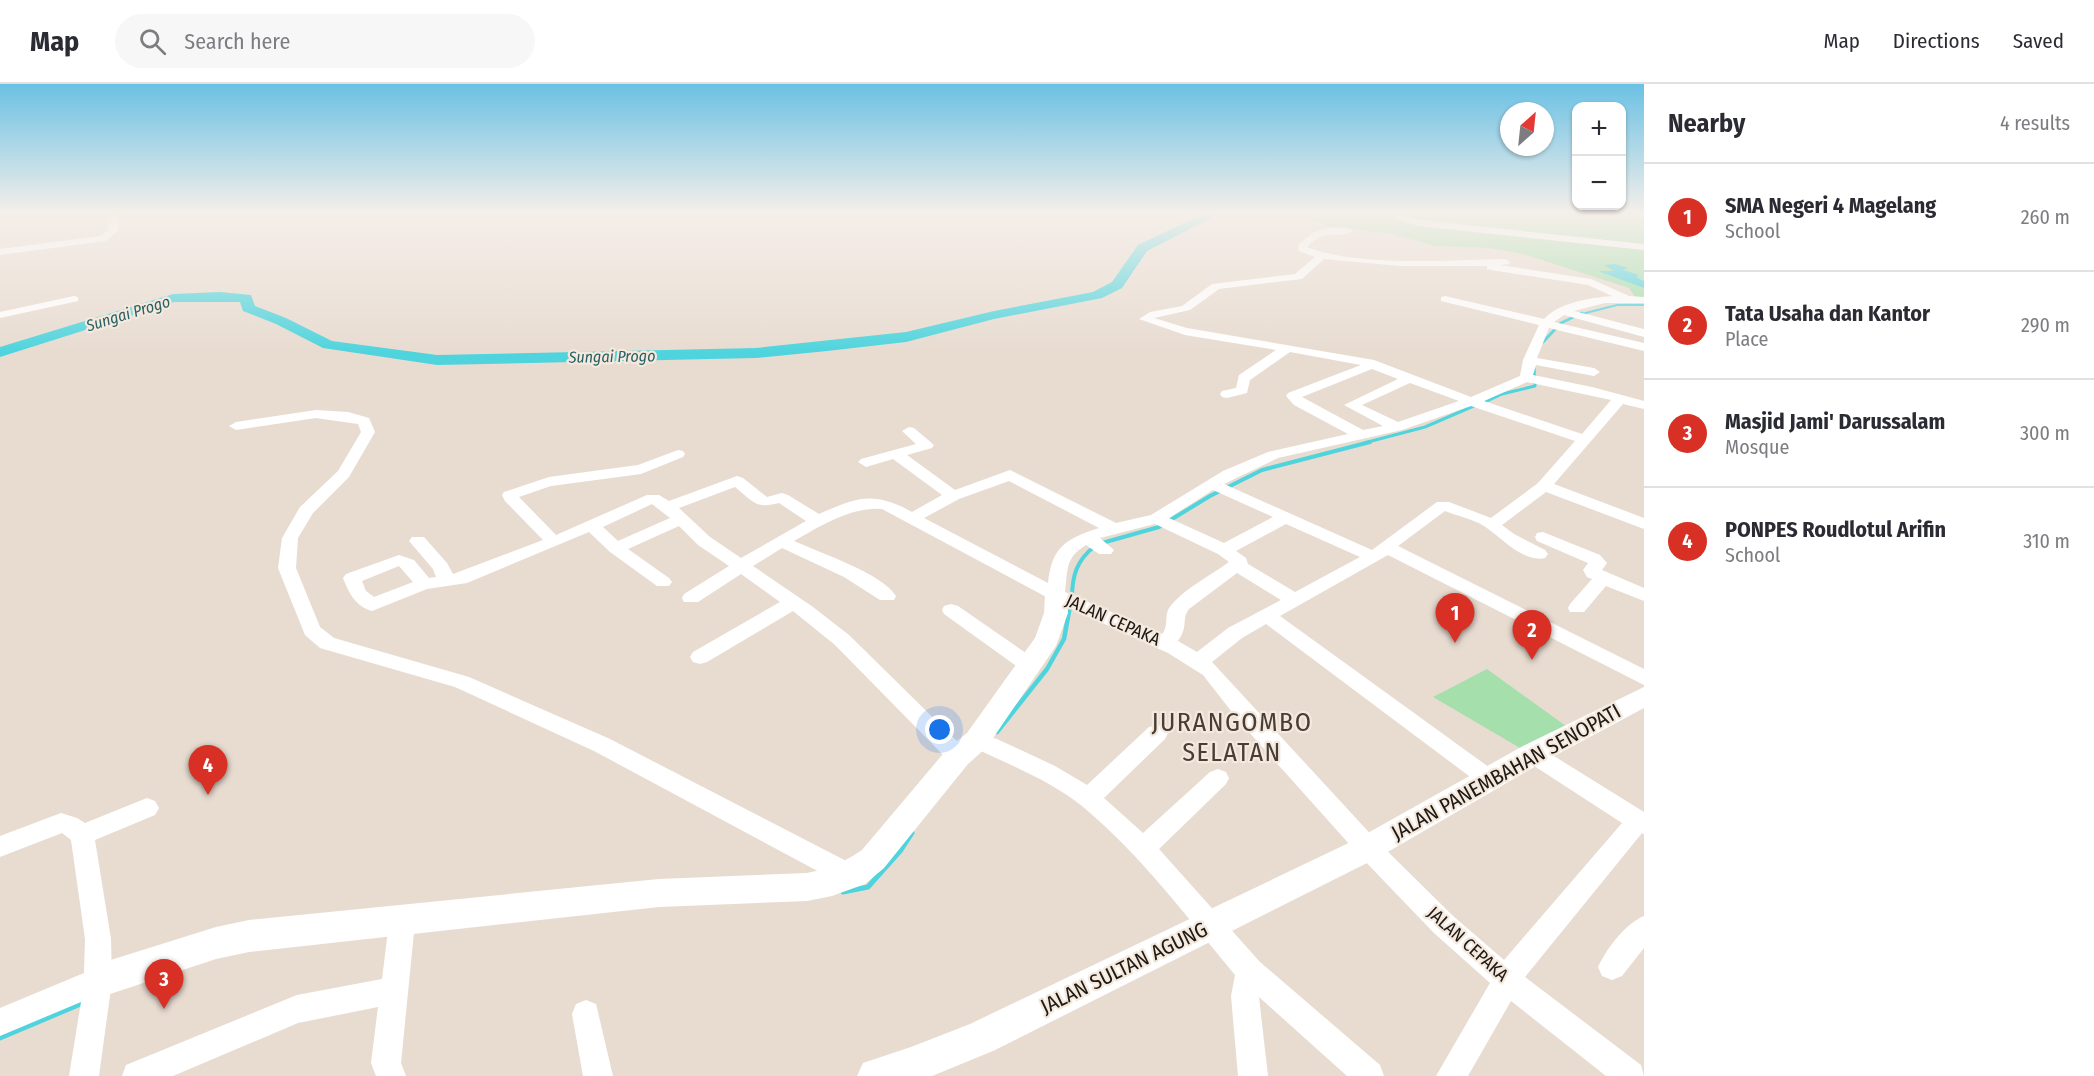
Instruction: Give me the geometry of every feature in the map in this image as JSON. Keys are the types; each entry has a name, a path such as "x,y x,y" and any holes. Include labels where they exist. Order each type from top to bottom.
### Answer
{"main road":[{"path":"96,991 216,943 249,936 402,922 659,893 807,887 832,882 847,874 854,874 873,859 958,756 977,740 1047,640 1054,624 1056,595"},
{"name":"JALAN PANEMBAHAN SENOPATI","path":"1368,848 1533,754 1644,696"},
{"name":"JALAN SULTAN AGUNG","path":"876,1076 911,1066 980,1038 1368,848"}],"street":[{"path":"1318,259 1298,278 1216,286 1205,291 1188,307 1151,315 1145,319 1185,331 1374,364 1525,421 1586,440"},
{"path":"1352,259 1506,262"},
{"path":"1347,270 1359,260"},
{"path":"1470,263 1591,282 1625,298"},
{"path":"1644,300 1625,298 1599,301 1564,312 1545,324 1529,360 1526,378 1592,391 1644,405"},
{"path":"0,315 74,299"},
{"path":"1444,299 1644,347"},
{"path":"1564,312 1644,333"},
{"path":"1227,394 1242,390 1244,378 1288,348"},
{"path":"1529,360 1596,365 1592,391"},
{"path":"1363,436 1299,402 1293,396 1374,364"},
{"path":"1397,428 1351,405 1411,378"},
{"name":"JALAN CEPAKA","path":"1526,378 1473,401 1397,428 1273,455 1244,466 1157,519 1114,529 1097,544 1069,548 1062,556 1056,595 1165,644 1198,662 1217,677 1247,715 1368,848 1450,931 1508,981 1630,1076"},
{"path":"1491,524 1544,486 1621,398"},
{"path":"236,426 315,412 352,416 364,421 368,432 344,474 306,510 290,538 287,568 320,637 462,682 602,745 847,874"},
{"path":"866,462 927,445 909,431"},
{"path":"554,542 510,495 549,482 641,469 678,454"},
{"path":"895,454 959,493"},
{"path":"935,469 959,493"},
{"path":"911,519 959,493 1004,475 1014,476 1114,529"},
{"path":"668,507 737,481 765,502 782,498 818,521"},
{"path":"1214,485 1284,518 1380,552 1644,678"},
{"path":"1544,486 1644,524"},
{"path":"424,584 469,578 554,542 648,498 655,498 668,507 704,541 792,603 858,654 958,756"},
{"path":"691,598 818,521 870,502 885,504 1056,595"},
{"path":"1198,662 1235,633 1380,552 1443,505 1491,524 1509,538 1597,561 1598,565 1591,571 1644,595"},
{"path":"1224,550 1284,518"},
{"path":"616,548 681,519"},
{"path":"1157,519 1224,550 1240,561 1237,566 1182,605 1176,613 1176,630 1165,644"},
{"path":"591,525 616,548 663,582"},
{"path":"418,541 441,567 447,581"},
{"path":"782,541 818,560 859,576 887,596"},
{"path":"1237,566 1294,600"},
{"path":"1577,608 1603,578"},
{"path":"700,657 792,603"},
{"path":"951,610 1029,665"},
{"path":"1267,616 1489,779"},
{"path":"1089,798 1157,733"},
{"path":"989,745 1039,768 1089,798 1143,848 1250,971 1369,1076"},
{"path":"1451,1076 1529,947 1641,822 1533,754"},
{"path":"1143,848 1218,778"},
{"path":"82,835 147,808"},
{"path":"0,847 61,824 69,825 82,835 98,939 96,991 84,1076"},
{"path":"391,1076 386,1064 402,922"},
{"path":"1612,967 1644,928"},
{"path":"1250,971 1245,996 1253,1076"},
{"path":"136,1076 297,1009 394,990"},
{"path":"0,1022 96,991"},
{"path":"586,1014 598,1076"}],"green space":[{"path":"1540,259 1644,259 1644,302 1637,300 1629,288"},
{"path":"1487,669 1577,734 1532,755 1433,697"}],"water":[{"path":"1615,264 1628,268 1623,270 1639,275 1636,277 1644,281 1644,288 1598,271 1614,271 1604,265"}],"waterway":[{"name":"Sungai Progo","path":"0,352 173,298 220,296 246,298 248,308 281,321 328,345 437,360 756,353 906,337 994,315 1097,295 1117,285 1134,259"},
{"path":"1578,315 1617,305 1644,305"},
{"path":"1543,342 1561,323 1582,313"},
{"path":"1483,403 1502,394 1535,386 1534,368"},
{"path":"1364,443 1425,427 1476,405"},
{"path":"1102,543 1159,527 1210,496 1262,470 1370,442"},
{"path":"1072,598 1077,569 1084,557 1095,546"},
{"path":"997,732 1047,669 1064,639 1070,606"},
{"path":"843,892 868,887 901,850 912,833"},
{"path":"0,1038 83,1003"}],"place":[{"name":"SMA Negeri 4 Magelang","path":"1455,643"},
{"name":"Tata Usaha dan Kantor","path":"1532,660"},
{"name":"PONPES Roudlotul Arifin","path":"208,795"},
{"name":"Masjid Jami' Darussalam","path":"164,1009"}],"district":[{"name":"JURANGOMBO SELATAN","path":"1232,737"}]}
